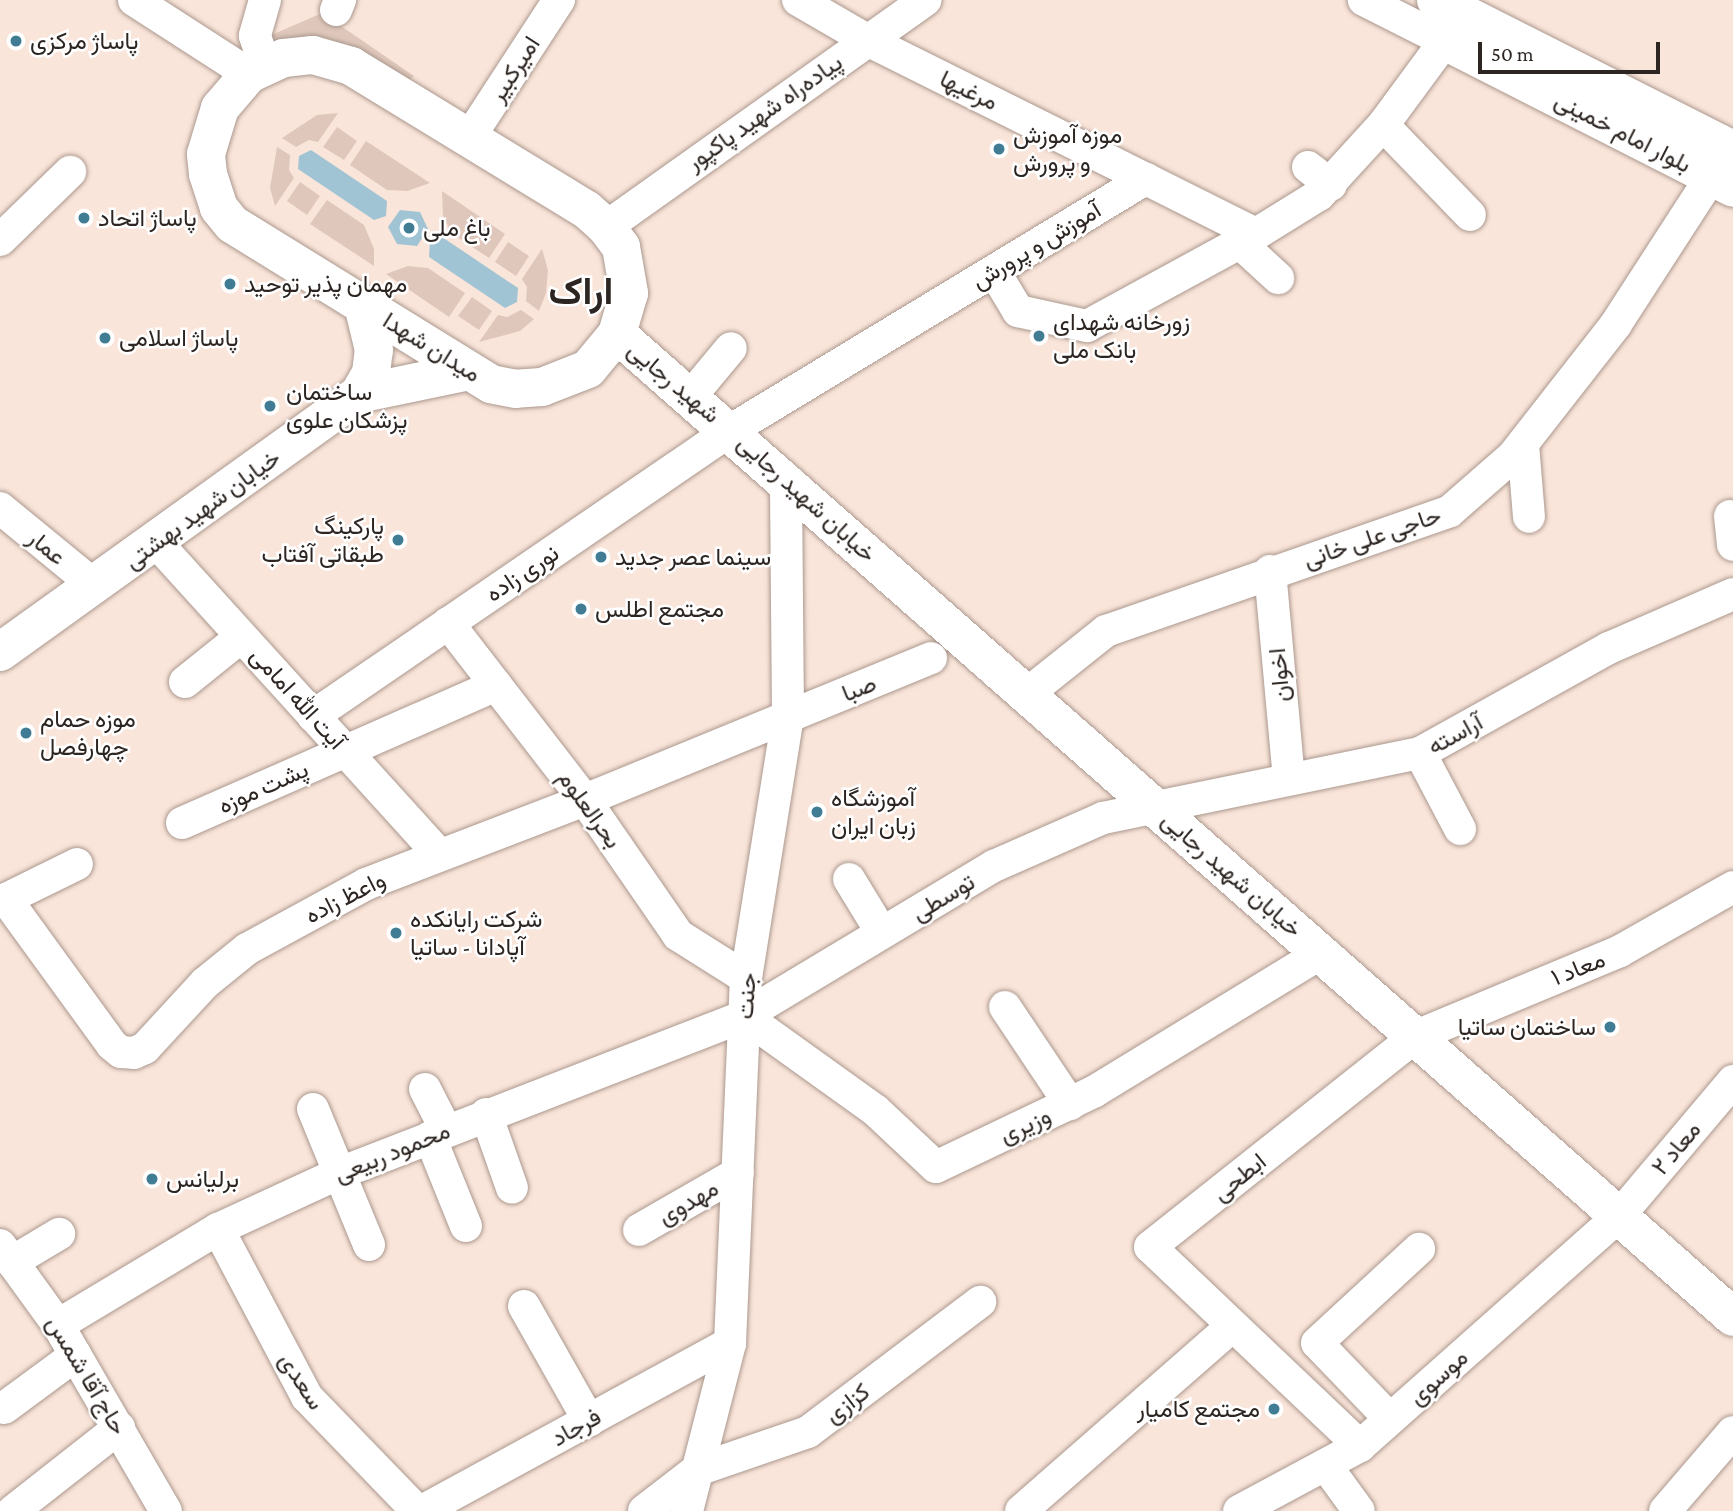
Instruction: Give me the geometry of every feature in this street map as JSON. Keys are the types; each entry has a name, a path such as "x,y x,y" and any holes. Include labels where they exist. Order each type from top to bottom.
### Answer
{"main road":[{"name":"بلوار امام خمینی","path":"1452,13 1726,171"},
{"name":"میدان شهدا","path":"313,55 333,57 470,138 587,210 606,226 621,247 628,270 625,316 618,334 588,369 555,384 516,389 491,384 232,224 219,208 208,174 211,131 220,108 257,70 313,55"},
{"path":"359,394 371,373 374,350 363,304"},
{"name":"شهید رجایی","path":"618,334 731,430"},
{"path":"359,394 470,371"},
{"name":"خیابان شهید بهشتی","path":"0,652 359,394"},
{"name":"خیابان شهید رجایی","path":"731,430 1619,1216 1730,1309"}],"street":[{"path":"134,0 257,70"},
{"path":"257,70 255,36 265,0"},
{"name":"امیرکبیر","path":"470,138 559,0"},
{"name":"مرغیها","path":"798,0 867,40 1146,179"},
{"name":"پیاده‌راه شهید پاکپور","path":"606,226 925,0"},
{"name":"بلوار امام خمینی","path":"1364,0 1452,13"},
{"path":"994,271 1018,311 1087,326 1248,239 1323,191 1383,125 1452,13"},
{"path":"1383,125 1471,215"},
{"name":"حاجی علی خانی","path":"1028,693 1106,631 1269,571 1450,511 1523,444 1616,324 1726,171"},
{"path":"0,240 70,172"},
{"path":"1146,179 1248,239 1278,278"},
{"name":"آموزش و پرورش","path":"731,430 880,326 994,271 1146,179"},
{"path":"691,396 731,348"},
{"name":"نوری زاده","path":"313,716 731,430"},
{"path":"1523,444 1529,517"},
{"name":"جنت","path":"687,1511 730,1343 746,978 788,717 786,479"},
{"name":"عمار","path":"3,517 95,586"},
{"name":"آیت الله امامی","path":"156,542 439,854"},
{"name":"اخوان","path":"1269,571 1289,779"},
{"name":"آراسته","path":"1154,805 1420,753 1609,648 1733,594"},
{"name":"بحرالعلوم","path":"448,623 585,800 678,935 746,978"},
{"path":"185,682 241,637"},
{"name":"صبا","path":"788,717 931,658"},
{"name":"پشت موزه","path":"182,823 496,685"},
{"name":"واعظ زاده","path":"3,900 112,1045 121,1052 134,1053 145,1048 205,983 247,948 366,884 585,800 788,717"},
{"path":"1420,753 1460,830"},
{"name":"توسطی","path":"744,1016 994,866 1103,818 1154,805"},
{"path":"3,900 77,864"},
{"path":"849,879 882,933"},
{"name":"معاد ۱","path":"1416,1036 1620,951 1733,887"},
{"name":"وزیری","path":"744,1016 875,1110 936,1167 1070,1104 1321,953"},
{"path":"1005,1007 1070,1104"},
{"name":"محمود ربیعی","path":"58,1325 218,1229 340,1173 486,1114 744,1016"},
{"name":"ابطحی","path":"1360,1446 1150,1247 1416,1036"},
{"name":"معاد ۲","path":"1619,1216 1733,1081"},
{"path":"425,1089 466,1226"},
{"path":"313,1109 369,1245"},
{"path":"486,1114 512,1188"},
{"name":"مهدوی","path":"639,1230 738,1173"},
{"name":"موسوی","path":"1238,1511 1327,1467 1360,1446 1619,1216"},
{"name":"سعدی","path":"218,1229 307,1397 417,1511"},
{"path":"6,1253 59,1234"},
{"path":"1390,1419 1317,1343 1419,1249"},
{"name":"حاج آقا شمس","path":"6,1253 58,1325 166,1511"},
{"name":"کزازی","path":"644,1511 697,1470 808,1432 979,1302"},
{"path":"524,1306 589,1421"},
{"path":"1021,1511 1232,1326"},
{"name":"فرجاد","path":"422,1511 730,1343"},
{"path":"4,1408 76,1355"},
{"path":"13,1511 119,1428"},
{"path":"1665,1511 1733,1432"},
{"path":"1327,1467 1359,1511"}],"shaded area":[{"path":"322,13 414,76 405,84 307,39 273,41 267,37"},
{"path":"338,113 318,142 309,140 296,147 282,138 317,115"},
{"path":"337,127 357,141 344,160 323,147"},
{"path":"366,141 430,183 407,191 387,190 350,165"},
{"path":"277,147 290,155 289,170 294,178 275,206 270,188"},
{"path":"300,182 320,196 307,215 287,201"},
{"path":"442,191 505,234 489,258 451,233 443,215"},
{"path":"327,200 364,225 374,249 374,266 310,224"},
{"path":"508,242 529,256 516,276 495,262"},
{"path":"542,249 548,270 546,293 539,311 526,301 527,287 522,279"},
{"path":"408,266 428,268 465,293 449,317 386,274"},
{"path":"472,297 492,311 479,330 458,316"},
{"path":"521,310 534,319 520,331 479,342 498,315 507,317"}],"water":[{"path":"311,150 387,201 386,216 374,220 298,169 299,156"},
{"path":"400,210 420,212 428,229 417,246 397,244 388,227"},
{"path":"442,237 518,288 517,302 505,308 429,257 430,241"}],"place":[{"name":"پاساژ مرکزی","path":"16,41"},
{"name":"موزه آموزش و پرورش","path":"999,149"},
{"name":"پاساژ اتحاد","path":"84,218"},
{"name":"باغ ملی","path":"409,228"},
{"name":"مهمان پذیر توحید","path":"230,284"},
{"name":"زورخانه شهدای بانک ملی","path":"1039,336"},
{"name":"پاساژ اسلامی","path":"105,338"},
{"name":"ساختمان پزشکان علوی","path":"270,406"},
{"name":"پارکینگ طبقاتی آفتاب","path":"398,540"},
{"name":"سینما عصر جدید","path":"601,557"},
{"name":"مجتمع اطلس","path":"581,609"},
{"name":"موزه حمام چهارفصل","path":"26,733"},
{"name":"آموزشگاه زبان ایران","path":"817,812"},
{"name":"شرکت رایانکده آپادانا - ساتیا","path":"396,933"},
{"name":"ساختمان ساتیا","path":"1610,1027"},
{"name":"برلیانس","path":"152,1179"},
{"name":"مجتمع کامیار","path":"1274,1409"}],"district":[{"name":"اراک","path":"581,292"}]}
